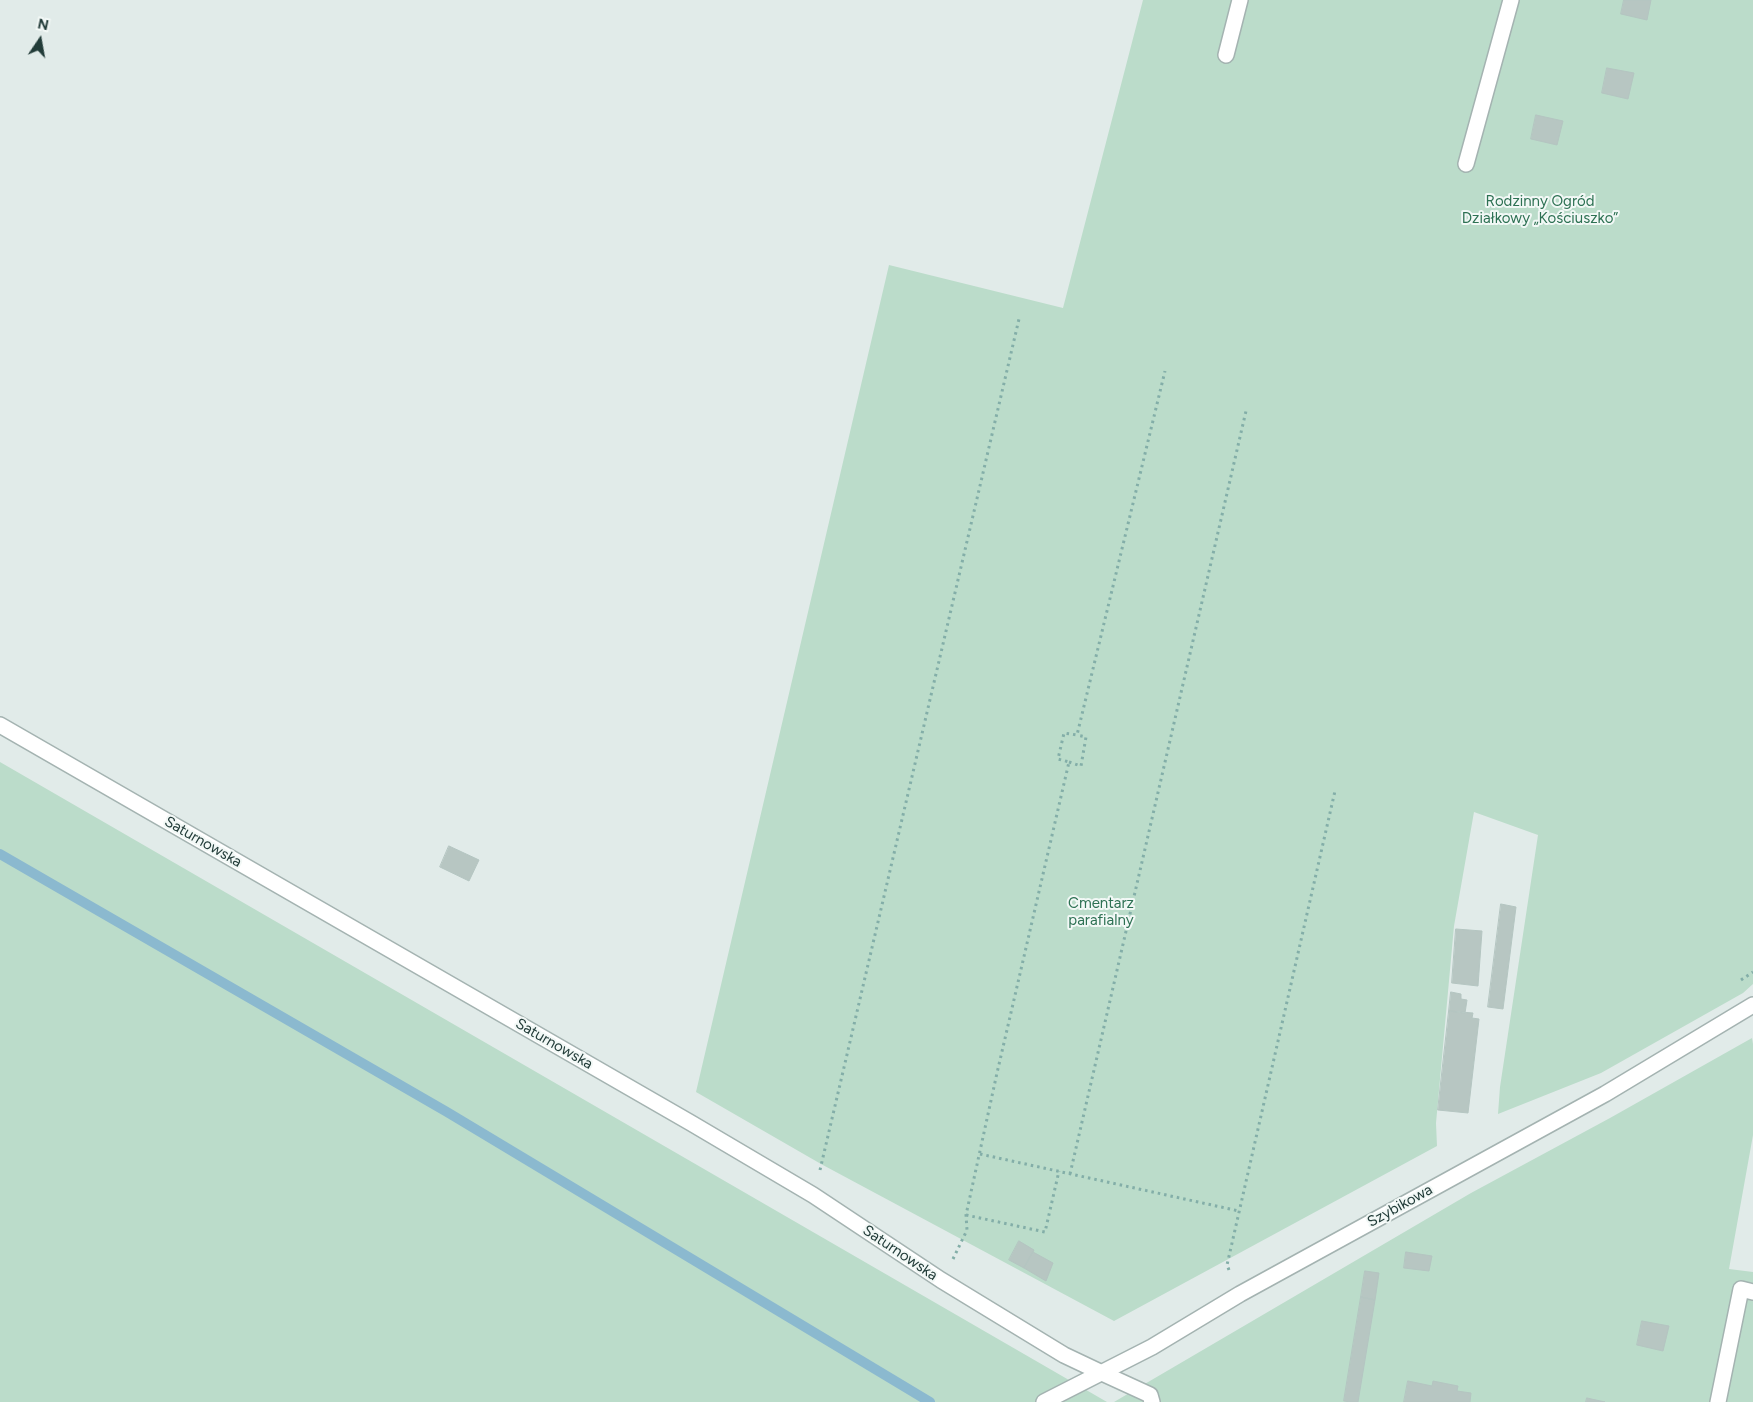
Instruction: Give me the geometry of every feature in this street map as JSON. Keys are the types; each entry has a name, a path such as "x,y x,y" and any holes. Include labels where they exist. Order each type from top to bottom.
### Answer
{"street":[{"path":"1226,55 1240,0"},
{"path":"1466,164 1511,0"},
{"name":"Saturnowska","path":"0,725 691,1122 814,1195 942,1280 1064,1355 1150,1395 1152,1402"},
{"name":"Szybikowa","path":"1044,1402 1152,1347 1240,1294 1605,1094 1753,1005"},
{"path":"1718,1402 1741,1289 1753,1292"}],"path":[{"path":"818,1178 1019,319"},
{"path":"1077,734 1165,371"},
{"path":"1070,1174 1246,411"},
{"path":"1064,733 1086,737 1082,766 1069,762 1058,759 1064,733"},
{"path":"942,1280 967,1230 966,1215 1069,762"},
{"path":"1222,1276 1230,1270 1227,1265 1334,791"},
{"path":"1737,983 1753,972"},
{"path":"980,1154 1239,1211"},
{"path":"966,1215 1045,1232 1059,1171"}],"green space":[{"name":"Cmentarz parafialny","path":"1143,0 1753,0 1753,984 1743,993 1601,1073 1498,1114 1500,1087 1538,835 1474,812 1454,926 1436,1123 1437,1146 1114,1321 821,1164 696,1092 889,265 1063,308"},
{"path":"0,762 1107,1402 0,1402"},
{"path":"1752,1038 1753,1135 1729,1269 1753,1272 1753,1402 1114,1402 1471,1193"}],"building":[{"path":"1624,0 1651,0 1647,20 1621,14"},
{"path":"1607,68 1634,73 1628,99 1602,93"},
{"path":"1536,115 1563,121 1557,145 1531,139"},
{"path":"449,846 479,860 469,881 440,867"},
{"path":"1501,904 1516,907 1503,1009 1488,1007"},
{"path":"1456,929 1482,931 1478,986 1452,983"},
{"path":"1451,992 1461,994 1461,999 1467,1000 1465,1013 1449,1011"},
{"path":"1449,1011 1473,1013 1472,1018 1479,1019 1468,1113 1438,1110"},
{"path":"1019,1241 1034,1250 1024,1268 1009,1260"},
{"path":"1033,1252 1053,1263 1046,1281 1024,1268"},
{"path":"1406,1252 1432,1256 1429,1271 1404,1268"},
{"path":"1365,1271 1379,1273 1375,1300 1361,1297"},
{"path":"1361,1297 1375,1300 1358,1402 1350,1402 1344,1401"},
{"path":"1642,1321 1669,1326 1663,1351 1637,1345"},
{"path":"1408,1381 1432,1386 1433,1381 1458,1386 1457,1391 1471,1393 1470,1402 1404,1402"},
{"path":"1587,1398 1605,1402 1586,1402"}],"waterway":[{"path":"0,854 447,1112 930,1402"}],"park label":[{"name":"Rodzinny Ogród Działkowy „Kościuszko”","path":"1540,210"}]}
